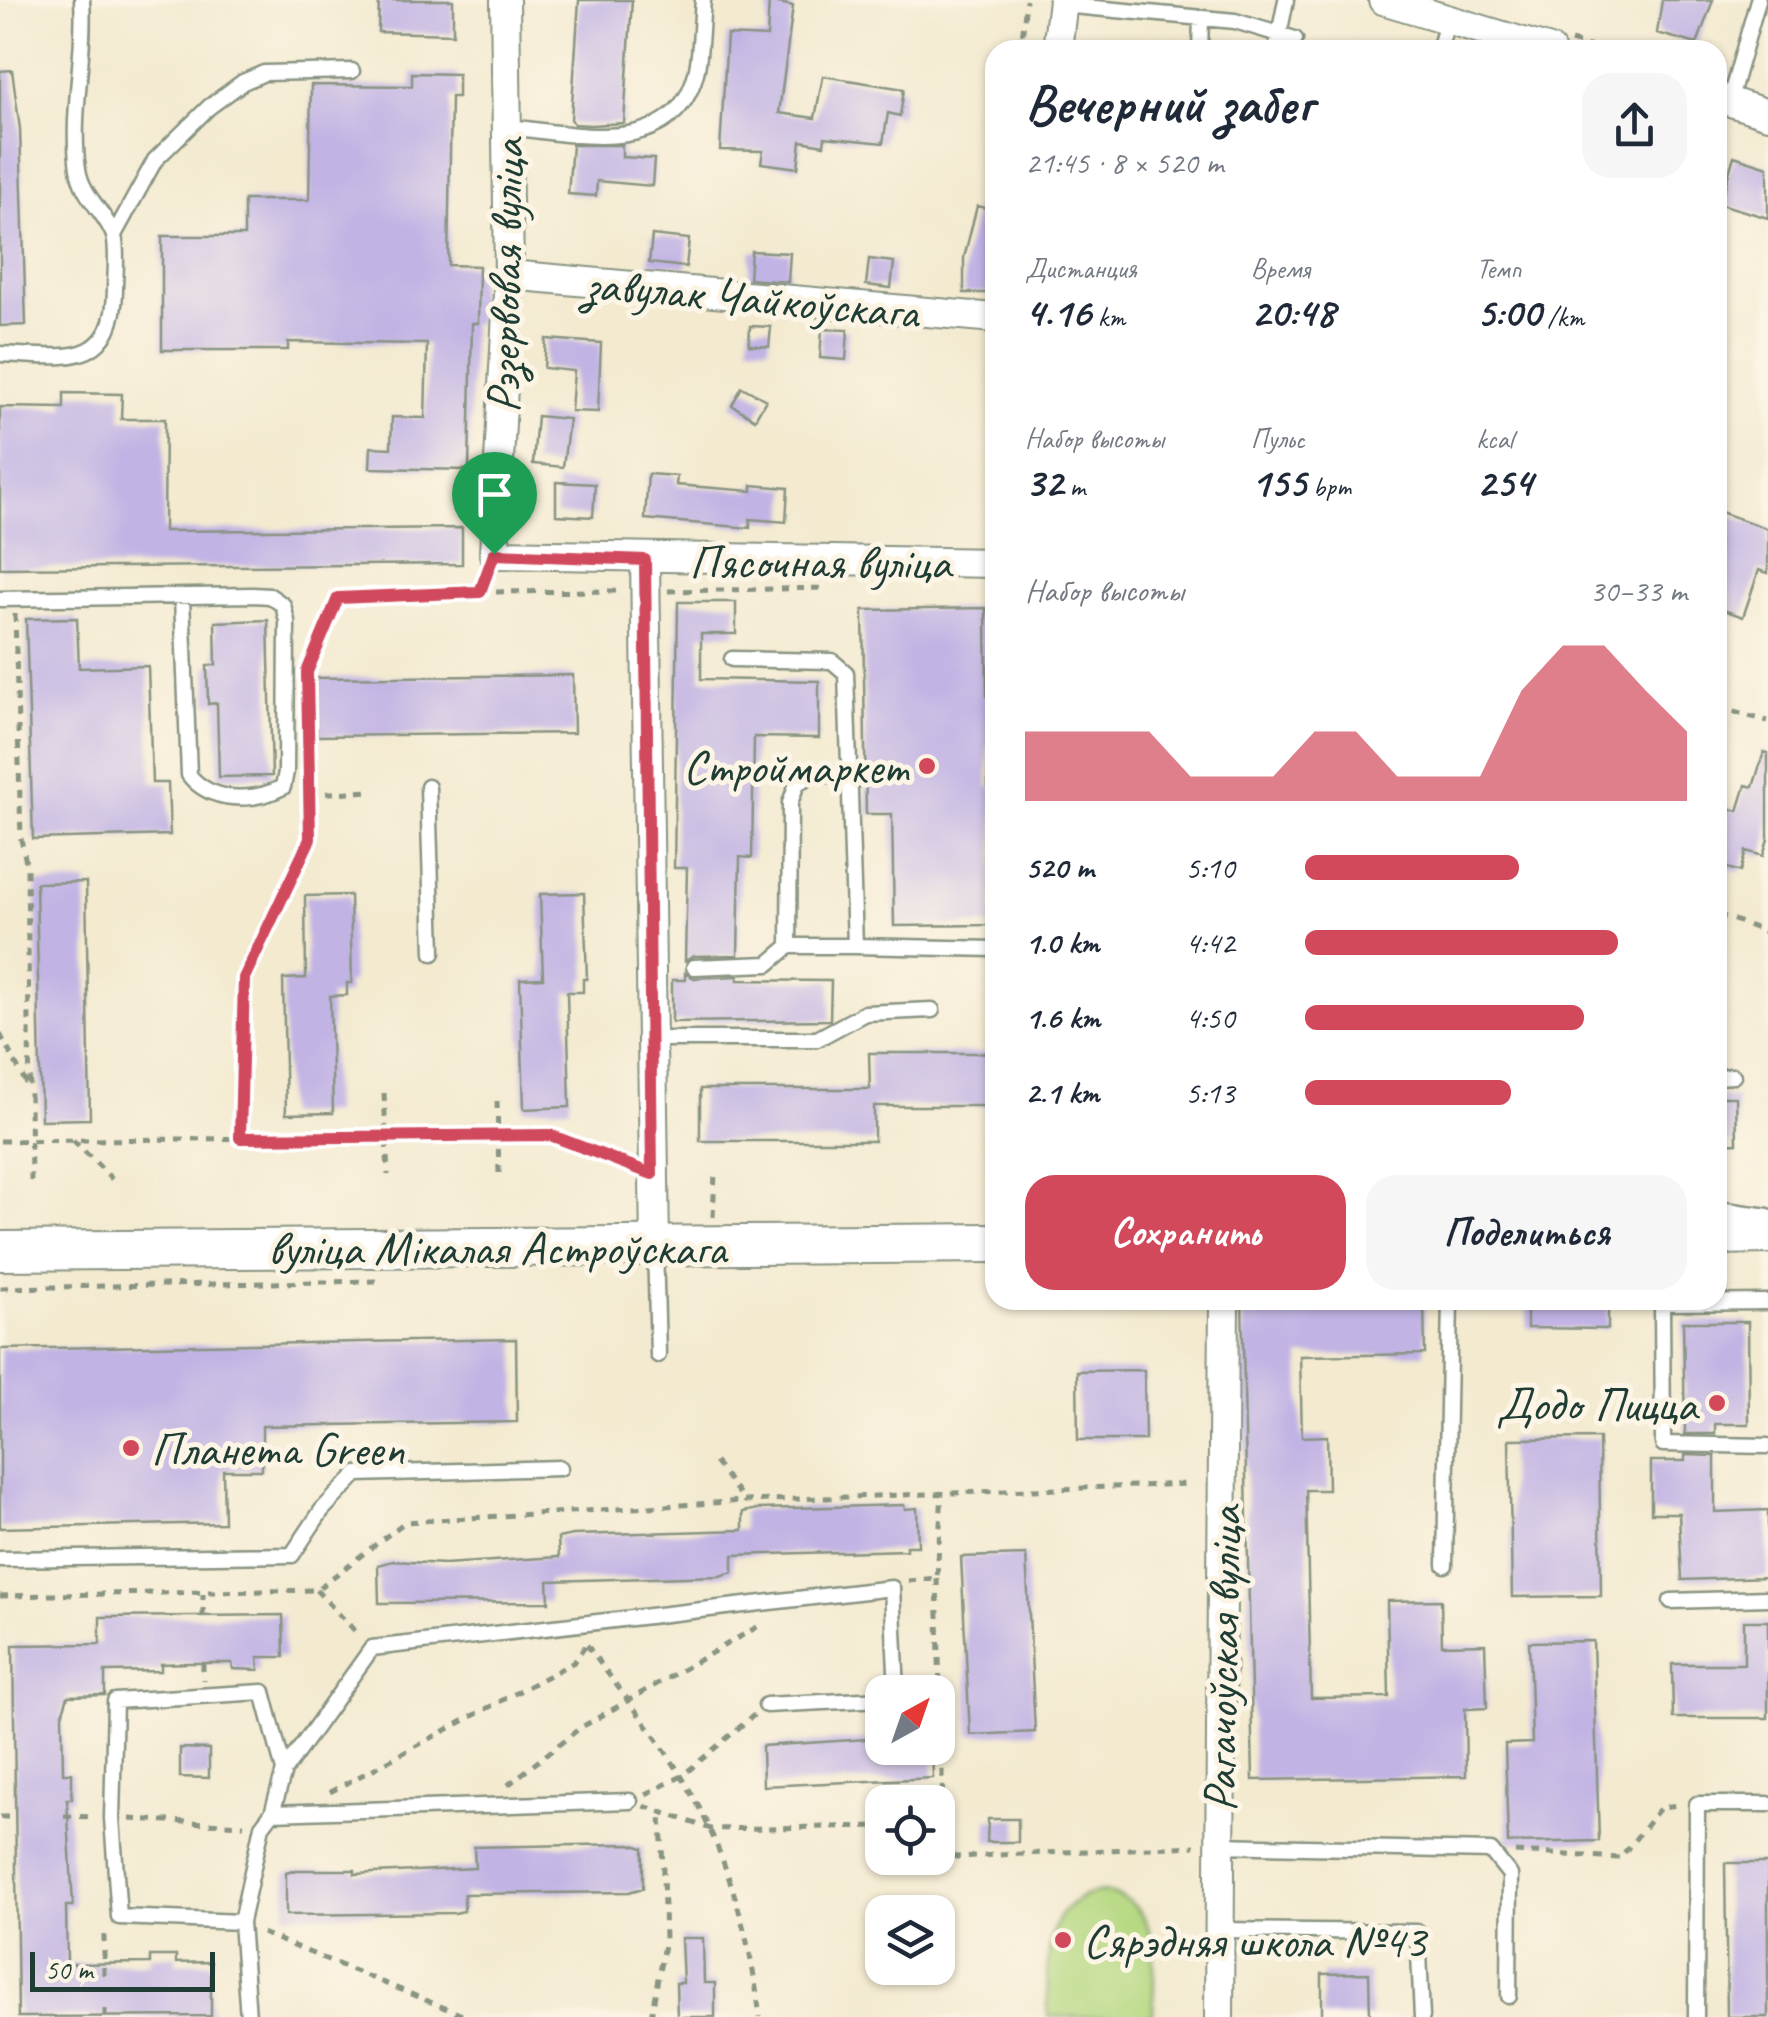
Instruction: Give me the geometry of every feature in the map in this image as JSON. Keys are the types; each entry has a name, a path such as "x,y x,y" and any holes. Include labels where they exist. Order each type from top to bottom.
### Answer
{"main road":[{"path":"1727,1234 1768,1234"},
{"name":"вуліца Мікалая Астроўскага","path":"0,1251 985,1244"}],"street":[{"name":"Рэзервовая вуліца","path":"494,554 510,275 505,0"},
{"path":"1383,0 1517,40"},
{"path":"1058,40 1062,3"},
{"path":"1727,101 1768,114"},
{"name":"завулак Чайкоўскага","path":"510,275 985,317"},
{"path":"494,554 645,560 655,1246"},
{"name":"Пясочная вуліца","path":"645,560 985,562"},
{"name":"Рагачоўская вуліца","path":"1220,2017 1224,1310"}],"lane":[{"path":"82,0 78,170 92,206 114,235"},
{"path":"507,126 626,138 648,132 679,104 696,72 703,0"},
{"path":"1278,40 1286,0"},
{"path":"1727,91 1758,0"},
{"path":"1062,3 1201,18 1296,39"},
{"path":"1200,40 1201,18"},
{"path":"1442,40 1448,19"},
{"path":"0,354 71,356 90,351 104,340 114,320 114,235 155,160 209,107 243,82 264,73 352,71"},
{"path":"7,600 182,597 270,596 283,605 287,620 286,772 283,787 270,794 220,797 202,792 189,776 182,597"},
{"path":"732,659 832,661 846,674 856,946"},
{"path":"788,946 790,803 797,783 810,776 852,773"},
{"path":"428,787 432,952"},
{"path":"694,968 768,964 788,946 985,949"},
{"path":"651,1039 817,1039 865,1013 932,1010"},
{"path":"1727,1210 1768,1216"},
{"path":"655,1246 658,1354"},
{"path":"1727,1302 1768,1302"},
{"path":"1444,1565 1450,1310"},
{"path":"1662,1310 1663,1444 1768,1446"},
{"path":"0,1559 292,1554 322,1510 357,1474 560,1468"},
{"path":"248,2017 241,1922 262,1826 272,1813 284,1771 372,1648 892,1588 896,1675"},
{"path":"1671,1601 1768,1598"},
{"path":"241,1922 120,1917 112,1818 115,1701 263,1692 284,1771"},
{"path":"766,1705 865,1700"},
{"path":"272,1813 630,1801"},
{"path":"1696,2017 1698,1804 1768,1804"},
{"path":"1218,1845 1491,1851 1510,1874 1509,1996"},
{"path":"1220,1930 1418,1932 1422,2017"}],"path":[{"path":"1023,40 1026,0"},
{"path":"480,592 494,554"},
{"path":"307,690 307,672 338,598 480,592 840,588"},
{"path":"7,600 21,838 27,867 31,1180"},
{"path":"240,1138 244,978 310,839 308,707"},
{"path":"1727,710 1768,721"},
{"path":"310,794 372,791"},
{"path":"1727,917 1768,933"},
{"path":"0,1034 30,1090"},
{"path":"384,1093 388,1174"},
{"path":"497,1101 499,1173"},
{"path":"0,1141 550,1135 652,1174"},
{"path":"73,1140 112,1179"},
{"path":"715,1462 745,1500"},
{"path":"0,1596 316,1590 404,1522 942,1490 1188,1484"},
{"path":"940,1785 938,1578 942,1490"},
{"path":"892,1588 900,1582 938,1578"},
{"path":"316,1590 372,1648"},
{"path":"203,1616 204,1594"},
{"path":"480,1806 580,1728 749,1634 794,1600"},
{"path":"582,1625 587,1645 682,1776 710,1830 753,1956 760,2017"},
{"path":"292,1812 574,1662 587,1645"},
{"path":"630,1801 682,1776 766,1705"},
{"path":"630,1801 710,1830 865,1826"},
{"path":"1491,1851 1620,1858 1661,1807 1698,1804"},
{"path":"651,2017 665,1938 661,1812"},
{"path":"64,1816 262,1826"},
{"path":"0,1817 12,1817"},
{"path":"955,1856 1218,1845"},
{"path":"104,1974 104,1935 120,1917"},
{"path":"241,1922 288,1946 467,2017"}],"green space":[{"path":"1103,1892 1123,1898 1147,1923 1154,1959 1153,2017 1048,2017 1048,1957 1057,1921 1067,1907 1082,1897"}],"building":[{"path":"379,0 453,0 453,34 378,32"},
{"path":"579,0 632,0 624,123 574,124 571,119"},
{"path":"1662,0 1713,0 1698,40 1657,33"},
{"path":"769,1 793,6 779,113 815,118 823,76 904,89 900,116 888,113 883,143 825,137 824,145 801,141 798,168 761,163 763,151 720,150 727,35 767,37"},
{"path":"12,70 20,129 26,325 0,326 0,71"},
{"path":"412,73 458,74 458,97 451,97 448,265 479,266 478,323 472,323 469,470 370,468 371,447 391,448 392,417 425,418 427,344 288,342 288,350 162,350 162,236 244,236 244,200 309,200 311,85 412,86"},
{"path":"572,145 622,145 622,157 654,159 652,186 597,181 596,196 568,194"},
{"path":"1734,156 1768,167 1768,218 1727,206 1727,180"},
{"path":"977,206 985,208 985,293 964,293 964,258"},
{"path":"652,235 689,239 686,267 649,263"},
{"path":"751,251 790,253 788,282 749,279"},
{"path":"869,259 894,262 891,288 866,285"},
{"path":"750,326 771,327 769,347 749,345"},
{"path":"822,329 848,330 846,360 820,358"},
{"path":"546,339 601,343 598,412 571,411 574,371 544,368"},
{"path":"742,387 766,400 755,419 732,405"},
{"path":"64,393 122,394 121,419 165,419 164,531 462,528 462,564 0,568 0,407 64,408"},
{"path":"537,416 569,419 563,467 533,464"},
{"path":"648,474 677,476 676,485 752,491 752,485 788,488 786,522 750,519 750,528 645,519"},
{"path":"556,482 595,484 593,517 556,515"},
{"path":"1727,514 1768,529 1768,573 1759,570 1743,617 1727,611"},
{"path":"678,602 736,602 736,634 701,634 701,679 819,681 819,738 754,737 752,858 740,857 738,955 694,956 685,961 687,868 674,868"},
{"name":"Строймаркет","path":"985,608 985,925 894,926 892,814 866,814 863,610"},
{"path":"77,618 79,668 148,666 152,783 168,783 170,835 33,839 26,619"},
{"path":"268,620 272,776 219,777 217,703 208,704 207,666 216,665 215,622"},
{"path":"573,675 574,733 317,736 316,678"},
{"path":"1764,752 1768,753 1768,839 1763,856 1746,851 1740,872 1727,868 1727,808 1738,811 1746,785 1753,787"},
{"path":"86,882 90,1119 41,1120 36,883"},
{"path":"584,893 587,979 583,979 583,992 567,992 570,1107 524,1109 520,979 543,978 540,894"},
{"path":"350,895 352,983 347,983 347,995 330,996 333,1113 286,1114 283,979 306,978 305,896"},
{"path":"685,973 694,978 831,981 830,1020 672,1022 672,980 685,980"},
{"path":"869,1053 985,1053 985,1106 874,1106 874,1141 700,1141 700,1089 870,1089"},
{"path":"1727,1097 1736,1097 1737,1143 1727,1144"},
{"path":"1242,1310 1424,1310 1425,1354 1300,1356 1302,1437 1327,1436 1328,1490 1306,1490 1311,1698 1389,1697 1387,1601 1441,1600 1442,1645 1485,1644 1487,1708 1465,1709 1466,1776 1253,1780"},
{"path":"1527,1310 1608,1310 1608,1329 1527,1328"},
{"path":"1683,1322 1748,1322 1749,1424 1715,1424 1715,1434 1685,1434"},
{"name":"Планета Green","path":"516,1339 517,1422 262,1426 262,1470 223,1470 224,1523 0,1528 0,1349"},
{"path":"1144,1370 1145,1440 1078,1440 1077,1371"},
{"path":"1599,1438 1601,1596 1512,1597 1509,1439"},
{"path":"1685,1455 1715,1456 1715,1512 1768,1510 1768,1577 1682,1580 1679,1513 1651,1513 1651,1461 1685,1461"},
{"path":"904,1505 905,1509 917,1508 918,1546 906,1546 906,1550 733,1555 733,1572 720,1576 548,1581 549,1602 379,1603 378,1565 393,1561 444,1564 559,1557 558,1538 573,1535 743,1530 743,1512 758,1509"},
{"path":"1026,1555 1035,1732 970,1735 961,1557"},
{"path":"283,1615 284,1657 258,1657 259,1670 233,1669 232,1663 189,1663 161,1664 161,1671 105,1672 105,1695 68,1696 62,1715 63,1773 72,1773 72,1799 67,1799 73,1906 66,1906 67,1964 150,1963 150,1956 176,1956 176,1963 211,1962 211,2016 18,2017 13,1645 100,1644 100,1617"},
{"path":"1744,1621 1768,1621 1768,1718 1673,1718 1672,1664 1744,1664"},
{"path":"1593,1641 1599,1841 1508,1843 1505,1744 1532,1743 1529,1642"},
{"path":"865,1739 865,1765 933,1765 933,1778 763,1786 762,1746"},
{"path":"180,1748 209,1749 209,1778 180,1777"},
{"path":"988,1819 1018,1819 1018,1842 987,1842"},
{"path":"630,1844 643,1848 643,1888 629,1892 464,1894 464,1911 455,1913 286,1915 286,1873 296,1870 355,1870 355,1874 475,1868 474,1847"},
{"path":"1725,1863 1768,1863 1768,2017 1727,2017"},
{"path":"681,1938 703,1938 704,1983 715,1983 715,2017 677,2017 676,1983 683,1983"},
{"path":"1369,1973 1370,2017 1322,2017 1322,1974"}],"place":[{"name":"Строймаркет","path":"927,766"},
{"name":"Додо Пицца","path":"1717,1403"},
{"name":"Планета Green","path":"131,1448"},
{"name":"Сярэдняя школа №43","path":"1063,1940"}],"route":[{"path":"494,554 645,560 652,1174 550,1135 240,1138 244,978 310,839 307,672 338,598 480,592 494,554"}]}
